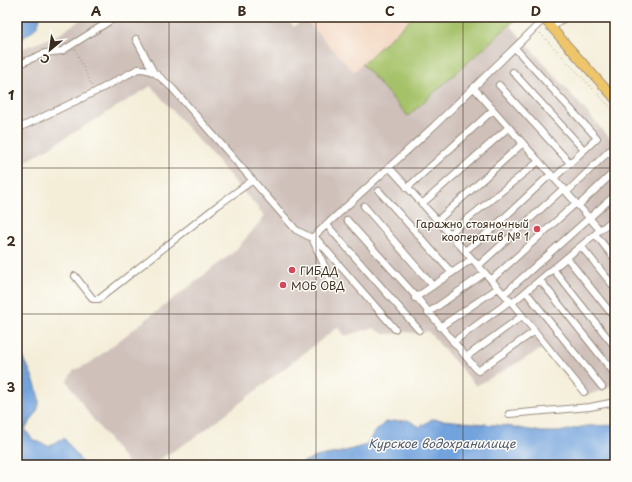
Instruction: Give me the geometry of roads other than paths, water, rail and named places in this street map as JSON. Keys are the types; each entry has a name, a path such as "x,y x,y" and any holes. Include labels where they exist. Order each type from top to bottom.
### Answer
{"main road":[{"path":"543,18 615,99"}],"street":[{"path":"17,65 45,53 62,51 116,17"},
{"path":"552,28 565,17"},
{"path":"313,237 474,88 535,28 543,18"},
{"path":"136,39 153,71 172,89 296,230 313,237 395,329"},
{"path":"465,251 570,163 597,138 515,48"},
{"path":"17,129 95,92 138,69 153,71"},
{"path":"513,72 584,150"},
{"path":"499,85 570,163"},
{"path":"474,88 590,218 615,259"},
{"path":"407,188 493,110"},
{"path":"422,204 509,127"},
{"path":"437,221 523,143"},
{"path":"478,266 609,151 615,157"},
{"path":"449,234 539,161"},
{"path":"389,167 511,302 584,392"},
{"path":"491,280 615,171"},
{"path":"75,276 93,299 97,300 216,206 252,180"},
{"path":"379,192 452,273"},
{"path":"504,294 615,195"},
{"path":"364,206 433,286"},
{"path":"453,342 526,292 615,218"},
{"path":"347,220 478,371 535,332"},
{"path":"608,223 615,231"},
{"path":"326,224 420,330"},
{"path":"313,237 331,281"},
{"path":"581,246 615,288"},
{"path":"567,258 615,318"},
{"path":"415,298 472,259"},
{"path":"553,269 615,347"},
{"path":"428,313 485,273"},
{"path":"540,280 615,374"},
{"path":"440,327 498,288"},
{"path":"526,292 602,387"},
{"path":"466,358 522,316"},
{"path":"509,414 590,407 615,402"}],"water":[{"path":"17,17 40,17 39,22 34,29 17,41"},
{"path":"17,349 32,375 39,399 37,411 25,429 32,439 48,446 64,438 84,465 17,465"},
{"name":"Курское водохранилище","path":"432,419 506,426 542,432 559,432 586,426 615,425 615,465 297,465 315,457 342,452 366,445 374,433 385,422 408,420 420,427"}],"place":[{"name":"Гаражно стояночный кооператив № 1","path":"537,229"},
{"name":"ГИБДД","path":"292,270"},
{"name":"МОБ ОВД","path":"283,285"}]}
